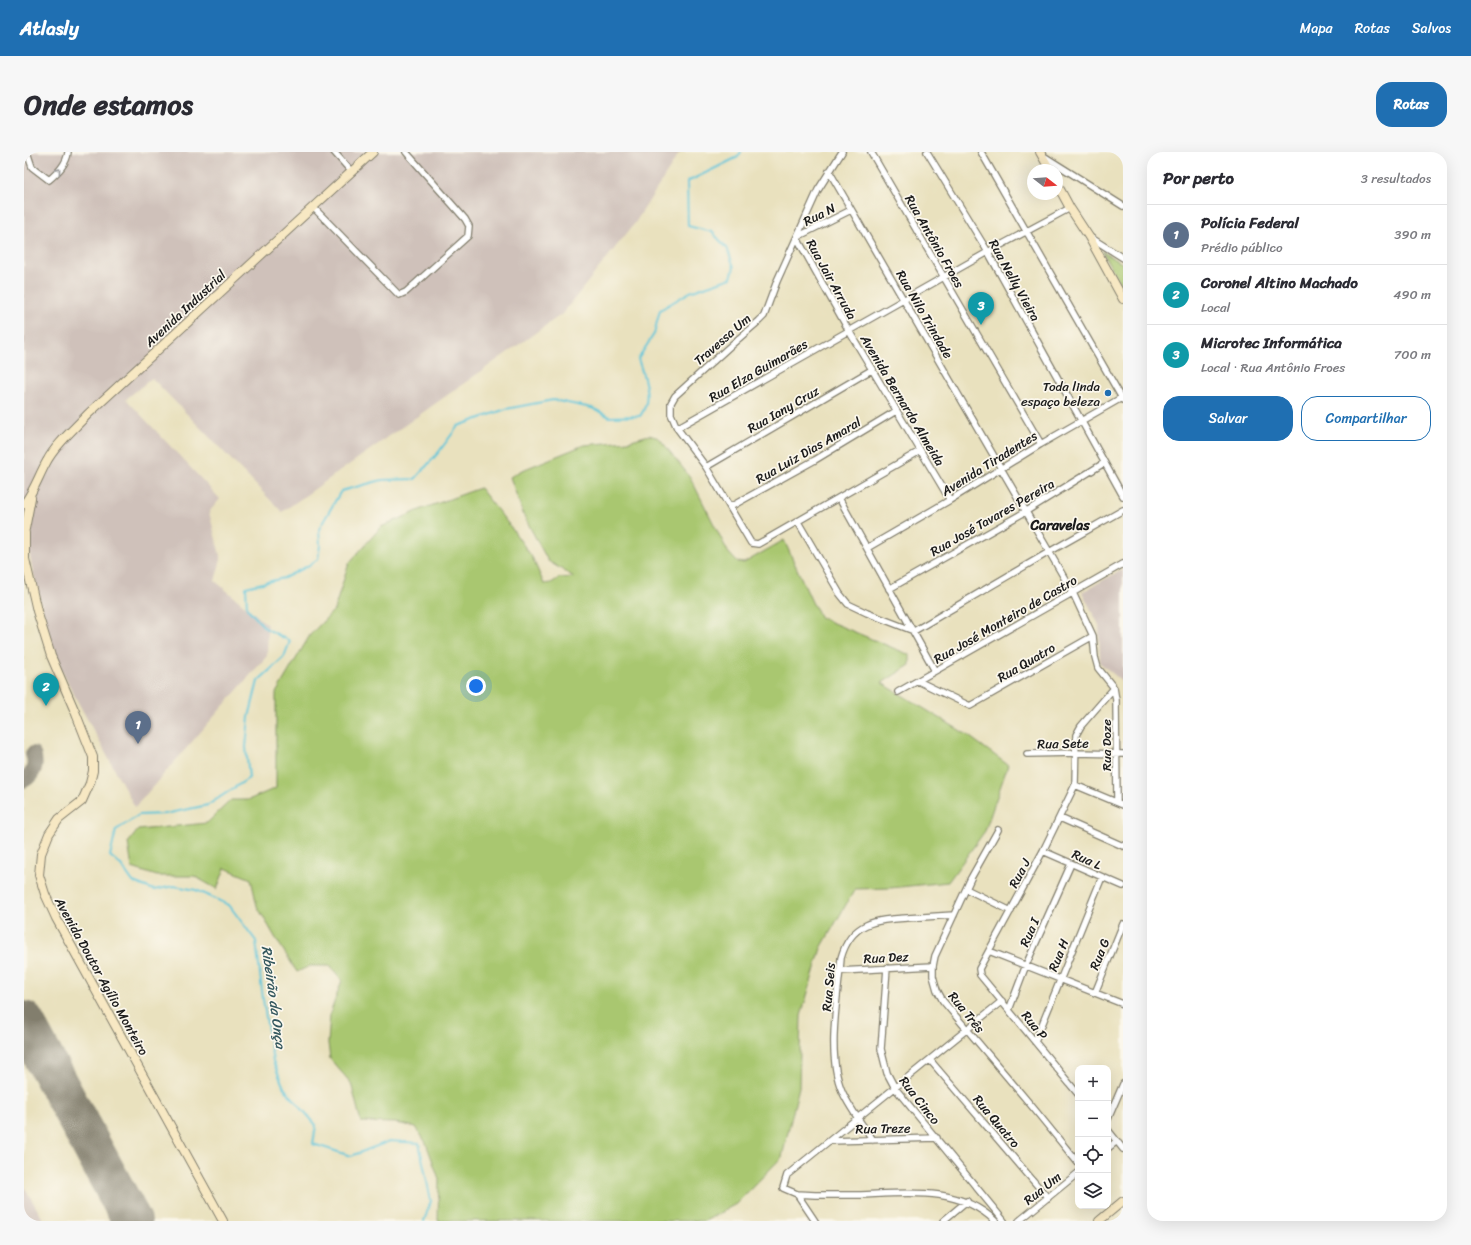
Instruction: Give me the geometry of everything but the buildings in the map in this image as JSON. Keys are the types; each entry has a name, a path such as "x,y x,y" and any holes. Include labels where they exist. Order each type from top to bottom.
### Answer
{"street":[{"path":"27,152 32,167 48,180 57,173 68,158 68,152"},
{"path":"334,152 351,171"},
{"name":"Avenida Industrial","path":"24,504 31,495 48,460 65,438 88,414 373,152"},
{"path":"313,208 399,295 406,292 468,236 469,226 406,152"},
{"name":"Travessa Um","path":"798,522 758,544 752,543 706,467 678,428 671,414 671,403 675,396 764,316 777,281 818,190 842,152"},
{"name":"Rua Antônio Froes","path":"871,152 1041,444"},
{"name":"Rua Nelly Vieira","path":"927,152 988,252 1123,496"},
{"path":"981,152 1122,398"},
{"path":"1041,153 1047,164"},
{"path":"1041,153 1123,206"},
{"name":"Rua Nilo Trindade","path":"829,171 1073,594 1093,636"},
{"path":"1063,195 1089,237 1123,299"},
{"name":"Rua Elza Guimarães","path":"678,428 988,252 1070,208"},
{"name":"Rua N","path":"797,238 851,210"},
{"path":"1089,237 1123,258"},
{"name":"Rua Jair Arruda","path":"797,238 849,331"},
{"name":"Avenida Bernardo Almeida","path":"849,331 950,500"},
{"name":"Rua Iany Cruz","path":"706,467 873,369"},
{"name":"Avenida Tiradentes","path":"867,548 950,500 1041,444 1122,398"},
{"name":"Rua Luiz Dias Amaral","path":"730,507 815,460 896,410"},
{"path":"914,631 848,604 840,594 798,522 920,451"},
{"name":"Rua José Tavares Pereira","path":"889,589 1026,512 1104,463"},
{"name":"Avenida Industrial","path":"24,530 31,495"},
{"path":"839,498 935,671"},
{"path":"914,631 1123,510"},
{"name":"Avenida Doutor Agílio Monteiro","path":"24,530 25,558 37,611 51,656 76,714 92,757 93,771 90,783 82,801 59,819 49,834 41,854 40,874 45,894 56,918 223,1221"},
{"name":"Rua José Monteiro de Castro","path":"898,692 1073,594 1123,564"},
{"path":"1093,636 1095,658 1098,668 1114,688 1080,726 1076,735 1075,785 1123,805"},
{"name":"Rua Quatro","path":"918,681 970,706 1093,636"},
{"name":"Rua Doze","path":"1114,688 1120,754 1117,802"},
{"name":"Rua Sete","path":"1027,754 1120,754"},
{"name":"Rua J","path":"979,969 1043,851 1075,785"},
{"path":"1060,818 1123,846"},
{"name":"Rua Três","path":"998,830 966,889 935,956 933,976 937,990 944,1001 1036,1110 1075,1159"},
{"name":"Rua L","path":"1043,851 1123,886"},
{"name":"Rua I","path":"1009,1010 1026,965 1070,864"},
{"name":"Rua H","path":"1035,1042 1102,877"},
{"path":"966,889 1011,911"},
{"name":"Rua Seis","path":"873,1140 841,1090 834,1063 834,1041 841,958 844,947 859,929 877,920 954,915"},
{"name":"Rua G","path":"1095,993 1123,924"},
{"path":"989,951 1123,1004"},
{"name":"Rua Dez","path":"840,971 933,966"},
{"name":"Rua Cinco","path":"887,968 881,1049 887,1073 895,1088 1004,1221"},
{"name":"Rua P","path":"979,969 980,975 1075,1090"},
{"path":"995,1221 988,1214 967,1201 948,1196 925,1193 830,1195 797,1194 782,1188 787,1175 1002,1002"},
{"name":"Rua Quatro","path":"930,1060 1048,1198"},
{"path":"1111,1112 1123,1084"},
{"path":"1111,1134 1123,1149"},
{"name":"Rua Treze","path":"830,1141 937,1138"},
{"path":"1111,1146 1117,1141"},
{"name":"Rua Um","path":"1019,1221 1075,1176"},
{"path":"797,1194 816,1221"},
{"path":"943,1221 967,1201"},
{"path":"1099,1221 1123,1201"}],"shaded area":[{"path":"24,152 680,152 635,223 562,314 282,512 152,378 126,399 220,499 209,512 221,559 215,581 268,625 267,656 135,807 57,662 45,620 29,552 29,519 24,516"},
{"path":"1123,569 1123,682 1100,663 1099,625 1082,592"},
{"path":"24,1186 44,1221 24,1221"}],"green space":[{"path":"1102,251 1123,264 1123,289"},
{"path":"649,435 659,438 690,477 728,552 737,562 744,563 784,540 812,602 821,618 910,655 910,665 882,683 966,734 1008,765 985,831 948,882 890,888 855,889 821,948 801,1016 799,1087 782,1157 736,1204 705,1221 438,1221 439,1179 426,1143 416,1127 396,1123 361,1122 351,1083 330,1059 328,1043 330,1014 342,980 330,966 310,966 297,972 257,906 251,879 225,868 217,889 194,876 157,876 132,868 128,843 138,830 207,823 231,800 248,800 276,788 276,693 310,635 334,610 349,563 381,527 422,509 480,488 532,557 544,584 551,583 559,578 574,577 548,561 524,516 510,477 520,471 584,445 628,441"}],"waterway":[{"name":"Ribeirão da Onça","path":"424,1221 431,1201 419,1143 390,1141 351,1156 313,1144 316,1125 284,1088 273,1061 263,999 256,941 229,905 196,890 174,886 154,890 133,882 121,865 110,856 116,830 139,815 165,814 208,805 249,778 246,747 249,717 258,681 284,657 290,641 265,628 247,608 246,587 284,578 318,559 320,545 319,529 341,491 382,480 415,479 438,453 458,426 506,409 553,400 592,408 610,417 640,416 644,410 647,396 645,381 638,359 654,334 660,310 690,292 731,278 734,267 727,248 712,232 688,226 687,182 738,157 741,152"}],"taxiway":[{"path":"24,780 34,769 35,762 33,754"}],"runway":[{"path":"24,1021 132,1221"}],"place":[{"name":"Microtec Informática","path":"981,325"},
{"name":"Toda linda espaço beleza","path":"1108,393"},
{"name":"Coronel Altino Machado","path":"46,706"},
{"name":"Polícia Federal","path":"138,744"}],"district":[{"name":"Caravelas","path":"1060,525"}]}
